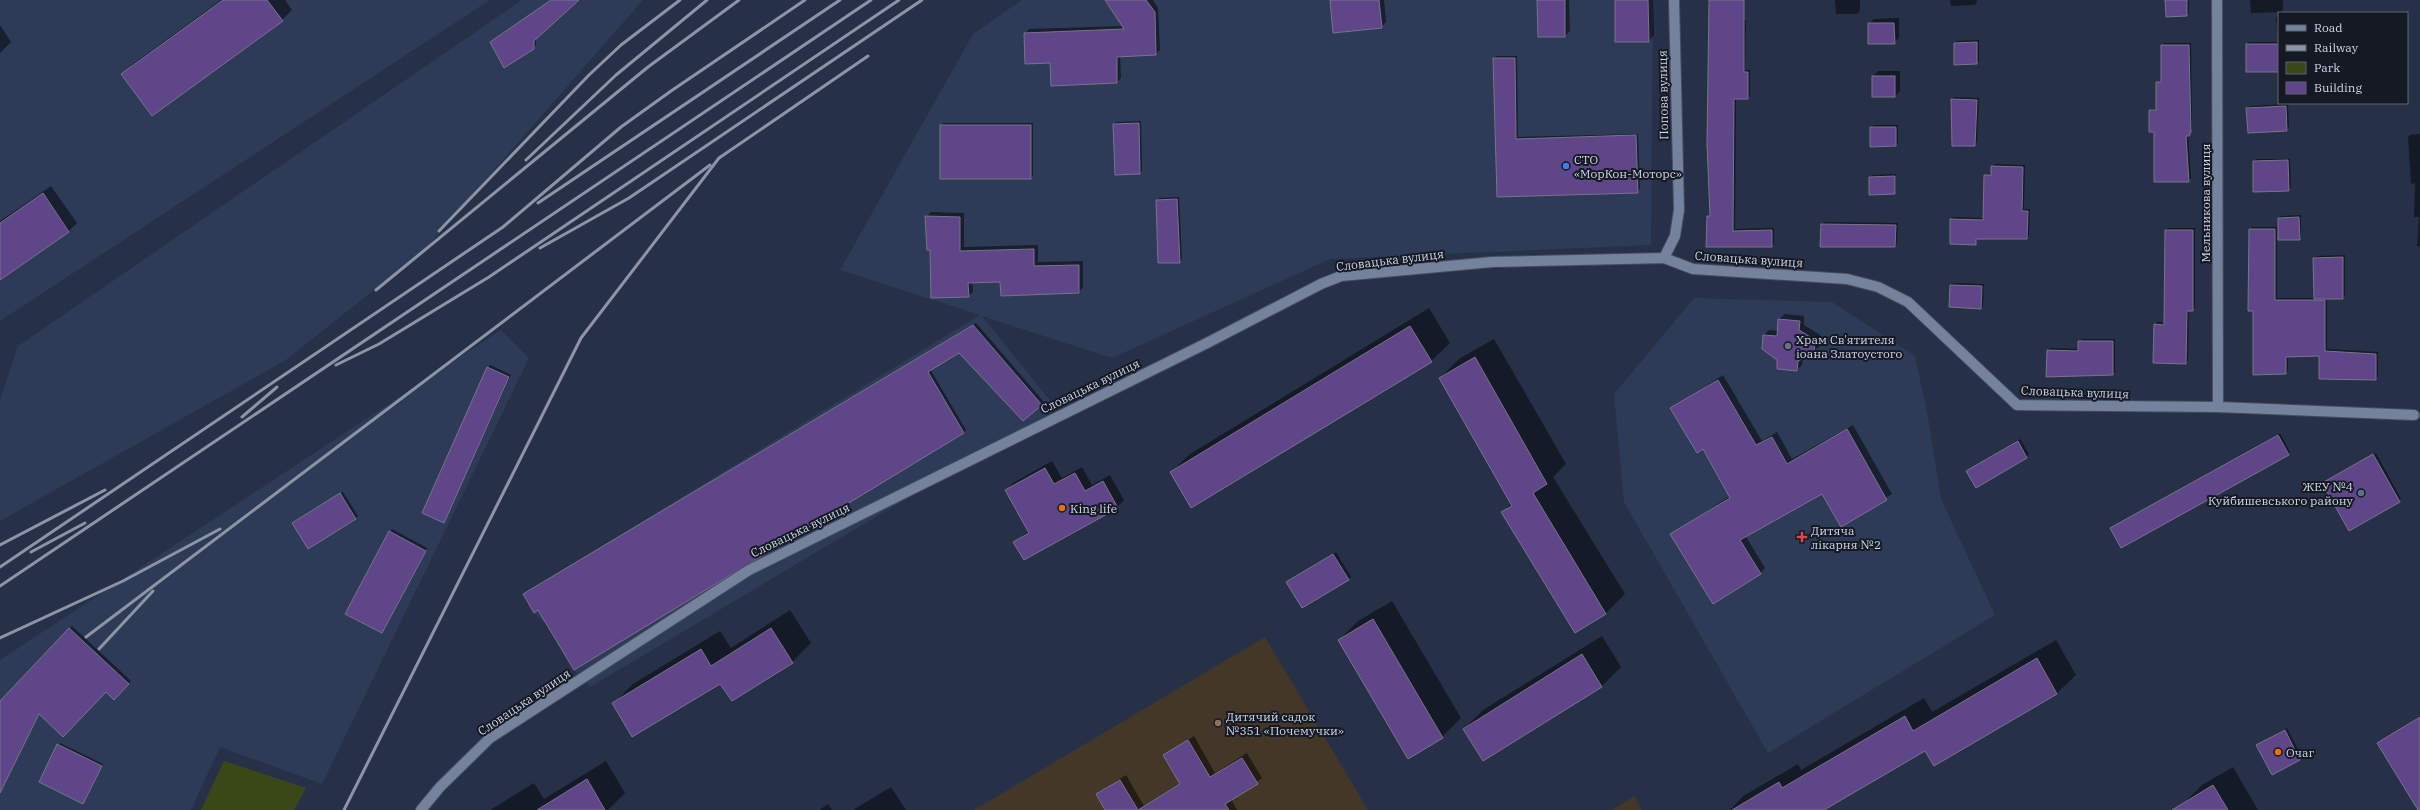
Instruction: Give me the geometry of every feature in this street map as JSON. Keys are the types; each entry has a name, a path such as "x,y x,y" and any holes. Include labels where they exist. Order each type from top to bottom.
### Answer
{"street":[{"name":"Попова вулиця","path":"1664,258 1676,236 1679,210 1674,0"},
{"name":"Мельникова вулиця","path":"2217,0 2218,407"},
{"name":"Словацька вулиця","path":"421,810 440,787 490,738 749,570 1207,343 1321,284 1341,276 1492,262 1664,258 1693,269 1847,279 1878,287 1908,302 2017,405 2218,407 2414,415"}],"shaded area":[{"path":"0,0 490,0 0,321"},
{"path":"522,0 643,0 424,250 286,360 0,521 0,400 18,346"},
{"path":"1022,0 1653,0 1651,245 1330,259 1112,358 982,316 1057,409 590,687 574,670 547,625 534,613 523,594 980,315 840,270 973,34"},
{"name":"Дитяча лікарня №2","path":"1694,298 1832,302 1915,356 1928,417 1941,499 1995,615 1768,753 1624,502 1614,394"},
{"path":"501,330 529,358 322,784 220,747 191,810 0,810 0,660"},
{"name":"Дитячий садок №351 «Почемучки»","path":"1265,637 1368,810 974,810"},
{"path":"1634,796 1642,810 1612,810"}],"green space":[{"path":"224,761 306,788 294,810 201,810"}],"building":[{"path":"223,0 267,0 283,21 152,116 121,74"},
{"path":"551,0 579,0 534,41 534,49 504,68 490,42"},
{"path":"1105,0 1146,0 1155,12 1156,55 1117,57 1117,83 1051,86 1050,63 1025,64 1024,33 1124,29"},
{"path":"1330,0 1379,0 1382,28 1333,33"},
{"path":"1537,0 1565,0 1565,37 1538,37"},
{"path":"1615,0 1648,0 1649,42 1615,42"},
{"path":"1709,0 1744,0 1744,72 1748,72 1748,99 1734,99 1733,231 1772,230 1772,247 1706,247 1707,216 1710,216 1707,144"},
{"path":"2165,0 2187,0 2187,16 2166,17"},
{"path":"1868,23 1894,23 1895,44 1868,44"},
{"path":"1977,42 1977,64 1954,65 1954,43"},
{"path":"2246,44 2278,44 2278,72 2246,72"},
{"path":"2161,45 2189,45 2191,132 2189,136 2186,136 2189,182 2154,182 2154,132 2149,132 2149,110 2156,110 2156,82 2161,82"},
{"name":"СТО «МорКон-Моторс»","path":"1493,58 1515,58 1516,139 1636,135 1638,193 1497,197"},
{"path":"1872,76 1895,76 1895,97 1872,97"},
{"path":"1951,99 1977,100 1975,146 1952,146"},
{"path":"2286,106 2287,131 2248,133 2246,108"},
{"path":"1139,123 1140,174 1115,175 1113,124"},
{"path":"940,125 1031,125 1031,179 940,179"},
{"path":"1870,127 1896,127 1896,146 1870,147"},
{"path":"2288,160 2289,191 2253,192 2253,161"},
{"path":"1991,166 2023,167 2022,211 2028,211 2027,239 1976,239 1976,245 1950,244 1950,219 1983,220 1984,175 1991,175"},
{"path":"1895,176 1895,194 1869,195 1869,177"},
{"path":"43,193 69,232 0,280 0,223"},
{"path":"1177,199 1180,263 1158,263 1156,200"},
{"path":"925,216 960,217 960,251 1034,249 1034,266 1079,265 1079,293 1001,296 1000,282 968,283 969,297 931,298 930,250 927,250"},
{"path":"2299,217 2300,240 2278,240 2278,218"},
{"path":"1821,224 1896,225 1895,247 1820,247"},
{"path":"2249,229 2275,229 2275,300 2325,300 2325,351 2376,354 2376,380 2319,379 2319,356 2286,357 2286,374 2253,375 2253,311 2248,311"},
{"path":"2165,230 2193,230 2193,311 2187,311 2186,364 2153,363 2154,324 2164,325"},
{"path":"2343,257 2343,299 2314,299 2313,258"},
{"path":"1950,285 1982,286 1981,309 1949,307"},
{"name":"Храм Св'ятителя іоана Златоустого","path":"1778,319 1800,321 1799,330 1815,340 1814,353 1798,361 1797,371 1777,369 1777,360 1762,349 1763,335 1777,336"},
{"path":"973,325 1042,405 1023,421 959,353 928,372 964,433 574,670 538,610 534,613 523,594"},
{"path":"1410,326 1432,362 1191,508 1170,472"},
{"path":"2078,341 2113,341 2113,375 2046,377 2047,350 2078,351"},
{"path":"1475,357 1547,484 1533,493 1606,614 1575,633 1501,512 1512,506 1439,378"},
{"path":"487,367 509,377 444,523 422,513"},
{"path":"1718,380 1756,445 1772,437 1787,464 1847,429 1887,500 1841,527 1822,494 1740,540 1761,574 1713,604 1670,534 1730,498 1703,449 1697,453 1670,408"},
{"path":"2278,435 2289,455 2121,548 2110,528"},
{"path":"2018,441 2027,458 1976,488 1966,471"},
{"name":"ЖЕУ №4 Куйбишевського району","path":"2373,454 2400,502 2349,531 2322,483"},
{"path":"1045,468 1054,484 1075,473 1085,491 1103,481 1118,508 1024,560 1013,542 1029,533 1005,490"},
{"path":"340,493 356,519 308,549 292,523"},
{"path":"389,531 426,551 382,633 345,614"},
{"path":"1333,554 1349,580 1302,608 1286,582"},
{"path":"1373,619 1443,738 1408,759 1338,640"},
{"path":"69,628 129,684 114,700 106,692 63,737 39,714 0,793 0,701"},
{"path":"771,628 793,663 732,701 720,684 632,737 612,703 701,649 711,666"},
{"path":"1582,654 1602,687 1483,761 1463,729"},
{"path":"2037,658 2057,694 1934,766 1925,751 1824,810 1732,810 1779,782 1782,788 1905,716 1913,731"},
{"path":"2420,717 2420,810 2418,810 2377,743"},
{"name":"Очаг","path":"2285,730 2300,760 2272,775 2256,745"},
{"path":"1188,740 1210,777 1242,758 1258,784 1225,804 1229,810 1138,810 1180,784 1163,755"},
{"path":"57,744 102,766 83,804 39,782"},
{"path":"587,779 605,810 537,810"},
{"path":"1120,780 1138,810 1105,810 1096,794"},
{"path":"2213,785 2228,810 2172,810"}],"railway":[{"path":"439,231 589,75 621,45 680,0"},
{"path":"526,160 616,75 707,0"},
{"path":"376,290 648,67 739,0"},
{"path":"0,567 503,227 621,127 671,91 805,0"},
{"path":"538,203 840,0"},
{"path":"0,586 871,0"},
{"path":"336,365 379,344 489,277 899,0"},
{"path":"540,248 629,198 922,0"},
{"path":"344,810 581,338 719,158 868,56"},
{"path":"86,637 710,165"},
{"path":"242,417 277,387"},
{"path":"0,545 105,490"},
{"path":"31,552 85,523"},
{"path":"0,638 123,581 220,529"},
{"path":"99,649 153,591"}],"place":[{"name":"СТО «МорКон-Моторс»","path":"1566,166"},
{"name":"Храм Св'ятителя іоана Златоустого","path":"1788,346"},
{"name":"ЖЕУ №4 Куйбишевського району","path":"2361,493"},
{"name":"King life","path":"1062,508"},
{"name":"Дитяча лікарня №2","path":"1802,537"},
{"name":"Дитячий садок №351 «Почемучки»","path":"1218,723"},
{"name":"Очаг","path":"2278,752"}]}
